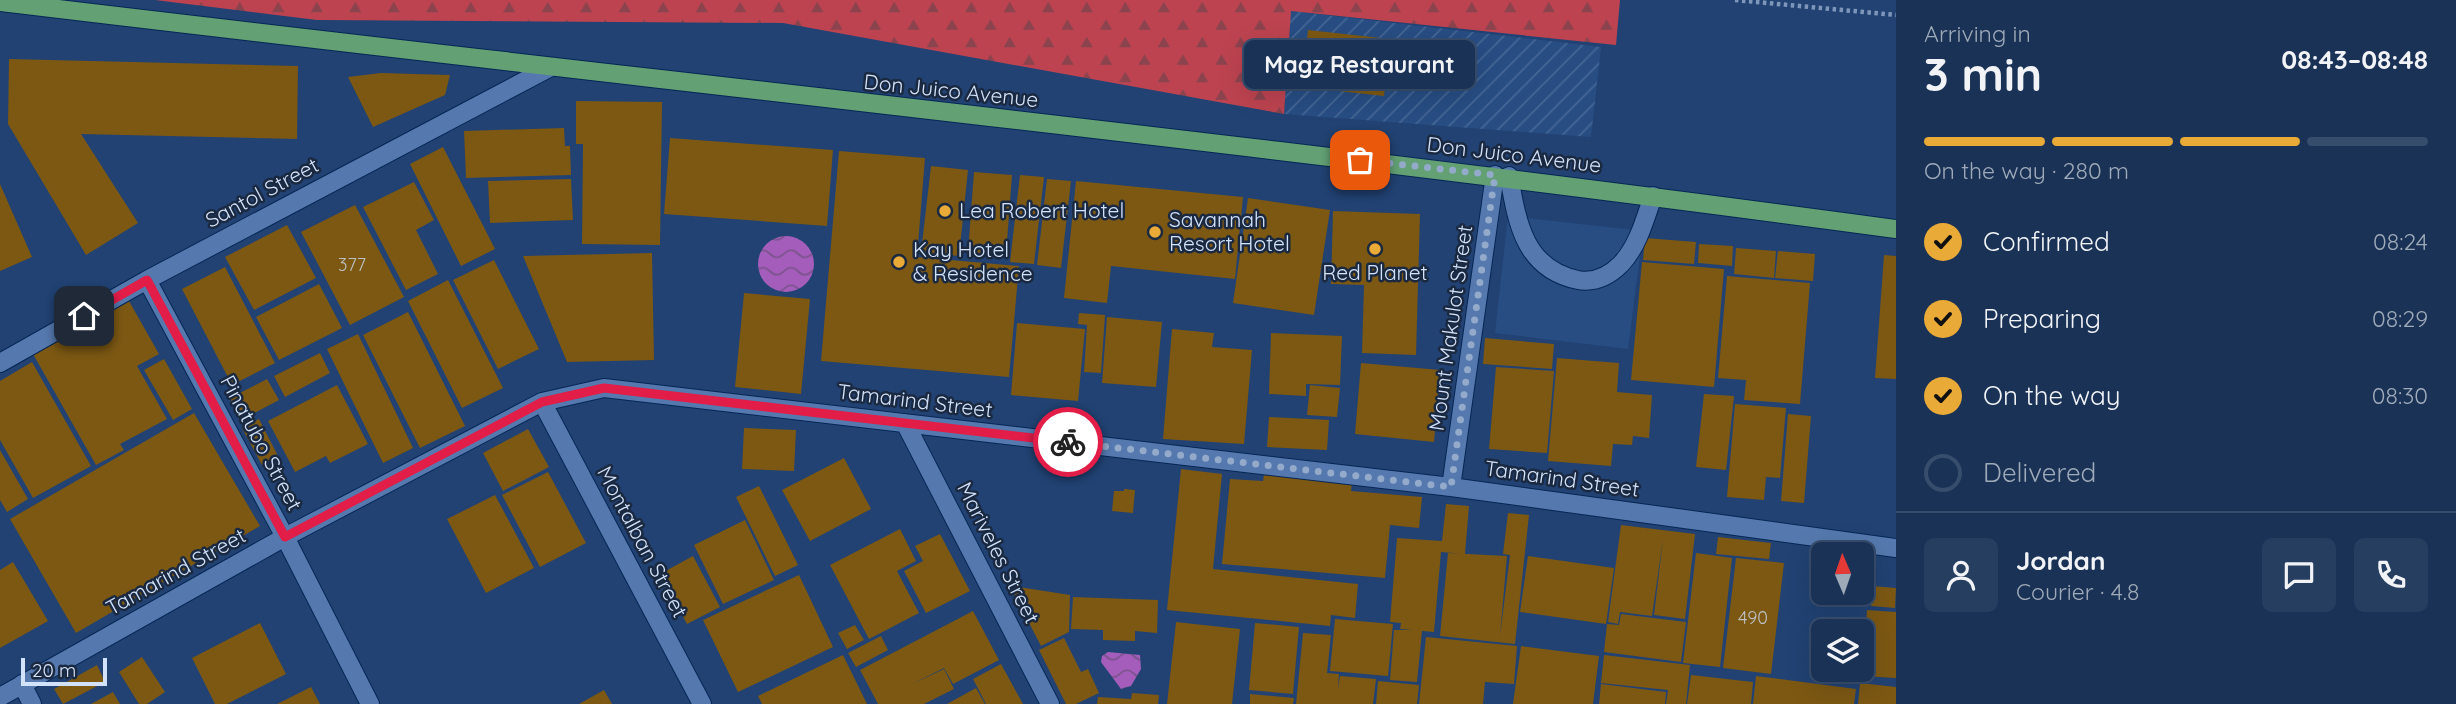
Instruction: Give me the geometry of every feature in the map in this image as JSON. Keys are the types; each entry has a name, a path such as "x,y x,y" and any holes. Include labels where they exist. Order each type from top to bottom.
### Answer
{"main road":[{"name":"Don Juico Avenue","path":"0,2 549,68 1502,176 1896,229"}],"street":[{"name":"Santol Street","path":"0,363 147,280 549,68"},
{"path":"1502,176 1526,243 1543,265 1558,276 1587,282 1605,277 1622,263 1638,239 1653,196"},
{"name":"Mount Makulot Street","path":"1451,487 1502,176"},
{"name":"Pinatubo Street","path":"147,280 285,537 370,704"},
{"name":"Tamarind Street","path":"0,697 285,537 542,402 604,388 1451,487 1896,548"},
{"name":"Montalban Street","path":"542,402 702,704"},
{"name":"Mariveles Street","path":"905,423 1050,704"},
{"path":"22,684 32,704"}],"path":[{"path":"1735,0 1896,15"}],"shaded area":[{"path":"1290,11 1601,47 1591,137 1284,114"},
{"path":"1508,216 1643,231 1628,349 1495,333"}],"green space":[{"path":"155,0 1620,0 1616,45 1291,11 1284,114 783,23 317,20"}],"water":[{"path":"780,236 792,236 802,240 810,248 814,264 810,280 802,288 792,292 780,292 770,288 762,280 758,270 758,258 762,248 770,240"},
{"path":"1108,652 1140,655 1141,669 1131,686 1121,689 1101,662 1102,656"}],"building":[{"path":"1308,30 1390,39 1384,96 1302,87"},
{"path":"9,59 298,66 297,139 81,134 138,223 86,255 8,124"},
{"path":"381,73 450,75 445,95 373,127 348,77"},
{"path":"576,101 662,102 660,245 582,244 583,144 576,144"},
{"path":"564,128 565,146 570,146 571,175 466,178 464,131"},
{"path":"670,138 833,150 827,226 664,214"},
{"path":"443,147 495,249 461,266 410,164"},
{"name":"Kay Hotel & Residence","path":"839,151 925,158 917,257 1019,266 1009,377 821,361"},
{"name":"Lea Robert Hotel","path":"931,166 968,170 959,256 921,252"},
{"path":"974,172 1012,175 1006,255 968,252"},
{"path":"1020,175 1044,177 1034,264 1010,262"},
{"path":"571,179 573,220 490,223 488,181"},
{"path":"1047,179 1071,181 1061,268 1037,265"},
{"name":"Savannah Resort Hotel","path":"1076,181 1243,197 1235,279 1111,266 1107,303 1064,298"},
{"path":"414,182 434,220 416,230 438,274 406,290 363,207"},
{"path":"0,184 32,257 0,271"},
{"path":"1248,198 1330,210 1314,315 1233,303"},
{"path":"355,205 404,297 350,325 301,232"},
{"name":"Red Planet","path":"1333,211 1420,214 1416,355 1362,353 1364,285 1331,284"},
{"path":"287,225 316,278 254,310 225,257"},
{"path":"1645,238 1696,242 1694,264 1643,260"},
{"path":"1699,244 1733,246 1732,266 1698,263"},
{"path":"1736,248 1776,251 1774,278 1734,274"},
{"path":"1778,251 1815,254 1813,281 1775,278"},
{"path":"652,253 654,360 567,362 523,256"},
{"path":"1884,255 1896,256 1896,379 1875,378"},
{"path":"494,260 539,349 498,369 453,280"},
{"path":"1642,262 1724,269 1714,387 1631,380"},
{"path":"225,267 275,363 232,385 182,289"},
{"path":"1727,276 1810,283 1800,404 1744,400 1746,380 1718,378"},
{"path":"448,280 503,388 462,408 408,301"},
{"path":"319,284 342,328 279,360 256,317"},
{"path":"744,293 810,299 801,394 735,387"},
{"path":"129,301 159,354 137,366 167,419 120,444 124,450 96,465 33,354"},
{"path":"408,312 465,426 420,448 363,335"},
{"path":"1079,313 1105,315 1101,373 1084,372 1087,325 1078,324"},
{"path":"1107,317 1162,322 1156,387 1102,383"},
{"path":"1017,323 1085,329 1078,401 1011,395"},
{"path":"1172,329 1214,333 1212,347 1252,350 1244,444 1163,439"},
{"path":"1271,333 1342,336 1340,385 1306,384 1306,396 1269,394"},
{"path":"358,334 413,448 383,463 327,349"},
{"path":"1485,338 1554,344 1552,369 1483,364"},
{"path":"320,353 330,373 285,397 274,376"},
{"path":"1557,358 1619,363 1617,392 1652,395 1649,438 1633,436 1632,445 1613,444 1611,466 1548,461"},
{"path":"164,359 192,409 173,420 144,370"},
{"path":"32,362 91,466 33,498 0,440 0,381"},
{"path":"1361,363 1440,370 1434,442 1355,434"},
{"path":"1496,367 1554,371 1547,453 1489,449"},
{"path":"267,379 279,400 241,420 230,398"},
{"path":"337,385 368,444 330,463 326,456 295,472 268,421"},
{"path":"1310,385 1340,388 1337,417 1307,415"},
{"path":"1704,394 1734,396 1726,470 1696,467"},
{"path":"1735,404 1786,408 1780,478 1766,477 1764,500 1727,497"},
{"path":"194,413 260,526 76,633 10,519"},
{"path":"1788,414 1811,416 1804,503 1781,501"},
{"path":"1269,417 1329,420 1327,450 1267,447"},
{"path":"259,419 278,456 262,465 242,428"},
{"path":"744,428 796,430 794,471 742,469"},
{"path":"528,429 549,467 503,491 483,453"},
{"path":"0,450 28,499 7,512 0,500"},
{"path":"844,458 871,509 810,541 782,490"},
{"path":"1181,469 1222,474 1213,569 1358,584 1355,618 1331,615 1330,626 1167,610"},
{"path":"548,472 586,543 540,567 502,495"},
{"path":"1264,475 1352,482 1351,491 1422,497 1419,528 1390,525 1385,578 1222,564 1230,479 1263,481"},
{"path":"759,486 798,565 775,576 736,497"},
{"path":"1135,490 1133,513 1112,511 1114,491"},
{"path":"495,495 534,568 486,593 447,519"},
{"path":"1446,504 1469,506 1465,554 1441,552 1434,632 1422,631 1417,682 1390,680 1394,630 1412,630 1400,629 1401,623 1390,622 1397,538 1442,541"},
{"path":"1508,513 1529,515 1515,644 1440,636 1448,553 1507,556 1500,636 1510,555 1503,554"},
{"path":"745,520 774,580 723,604 694,545"},
{"path":"1621,525 1695,534 1685,619 1654,615 1663,539 1652,616 1620,612 1618,624 1608,622"},
{"path":"900,529 916,561 897,571 919,613 869,639 830,565"},
{"path":"940,534 970,591 926,613 904,571 923,561 915,546"},
{"path":"1718,537 1771,543 1769,559 1716,554"},
{"path":"1696,553 1732,558 1720,667 1683,663"},
{"path":"693,556 720,607 687,624 660,574"},
{"path":"1528,556 1614,568 1606,624 1520,612"},
{"path":"1736,558 1784,563 1771,674 1723,668"},
{"path":"13,562 48,621 0,648 0,570"},
{"path":"799,575 833,647 738,692 703,620"},
{"path":"1874,586 1896,588 1895,608 1871,606 1874,606"},
{"path":"1019,587 1070,595 1069,632 1041,646 1012,590"},
{"path":"1073,597 1158,600 1157,633 1135,631 1135,641 1103,640 1103,630 1071,629"},
{"path":"1867,610 1896,612 1896,678 1874,677 1874,619 1866,619"},
{"path":"973,611 999,660 953,684 944,668 912,684 944,669 954,689 924,704 878,704 860,670"},
{"path":"1621,614 1686,622 1681,662 1604,652 1607,624 1619,625"},
{"path":"1335,619 1393,624 1388,676 1330,671"},
{"path":"1176,622 1240,629 1232,704 1167,704"},
{"path":"260,623 286,674 227,704 215,704 192,658"},
{"path":"1255,623 1299,627 1293,694 1249,690"},
{"path":"855,625 864,640 847,649 838,633"},
{"path":"1303,633 1331,635 1327,673 1339,674 1338,689 1340,676 1376,679 1373,704 1296,704"},
{"path":"881,636 888,650 856,667 848,653"},
{"path":"1426,637 1517,646 1514,684 1485,682 1483,704 1419,704"},
{"path":"1064,638 1081,672 1088,669 1099,693 1076,704 1066,704 1039,650"},
{"path":"1521,646 1599,656 1593,704 1513,704"},
{"path":"843,655 867,704 762,704 758,696"},
{"path":"1604,655 1690,665 1686,704 1666,704 1668,690 1601,683"},
{"path":"142,657 165,692 147,704 139,704 119,672"},
{"path":"1001,664 1023,704 986,704 973,679"},
{"path":"97,665 105,682 63,704 54,689"},
{"path":"1691,675 1753,682 1751,704 1687,704"},
{"path":"1756,676 1856,689 1854,704 1753,704"},
{"path":"1378,681 1419,685 1417,704 1376,704"},
{"path":"1860,683 1896,687 1896,704 1858,704"},
{"path":"1601,684 1666,692 1665,704 1599,704"},
{"path":"311,687 320,704 277,704"},
{"path":"976,688 985,704 947,704"},
{"path":"604,690 612,704 579,704"},
{"path":"113,692 120,704 91,704"},
{"path":"1132,693 1159,695 1158,704 1097,704 1098,697 1131,699"},
{"path":"1250,694 1294,698 1293,704 1250,704"}],"way so far":[{"path":"1068,442 1451,487 1495,175 1360,160"}],"place":[{"name":"Magz Restaurant","path":"1360,160"},
{"name":"Lea Robert Hotel","path":"945,211"},
{"name":"Savannah Resort Hotel","path":"1155,232"},
{"name":"Red Planet","path":"1375,249"},
{"name":"Kay Hotel & Residence","path":"899,262"}],"route":[{"path":"84,316 147,280 285,537 542,402 604,388 1068,442"}]}
